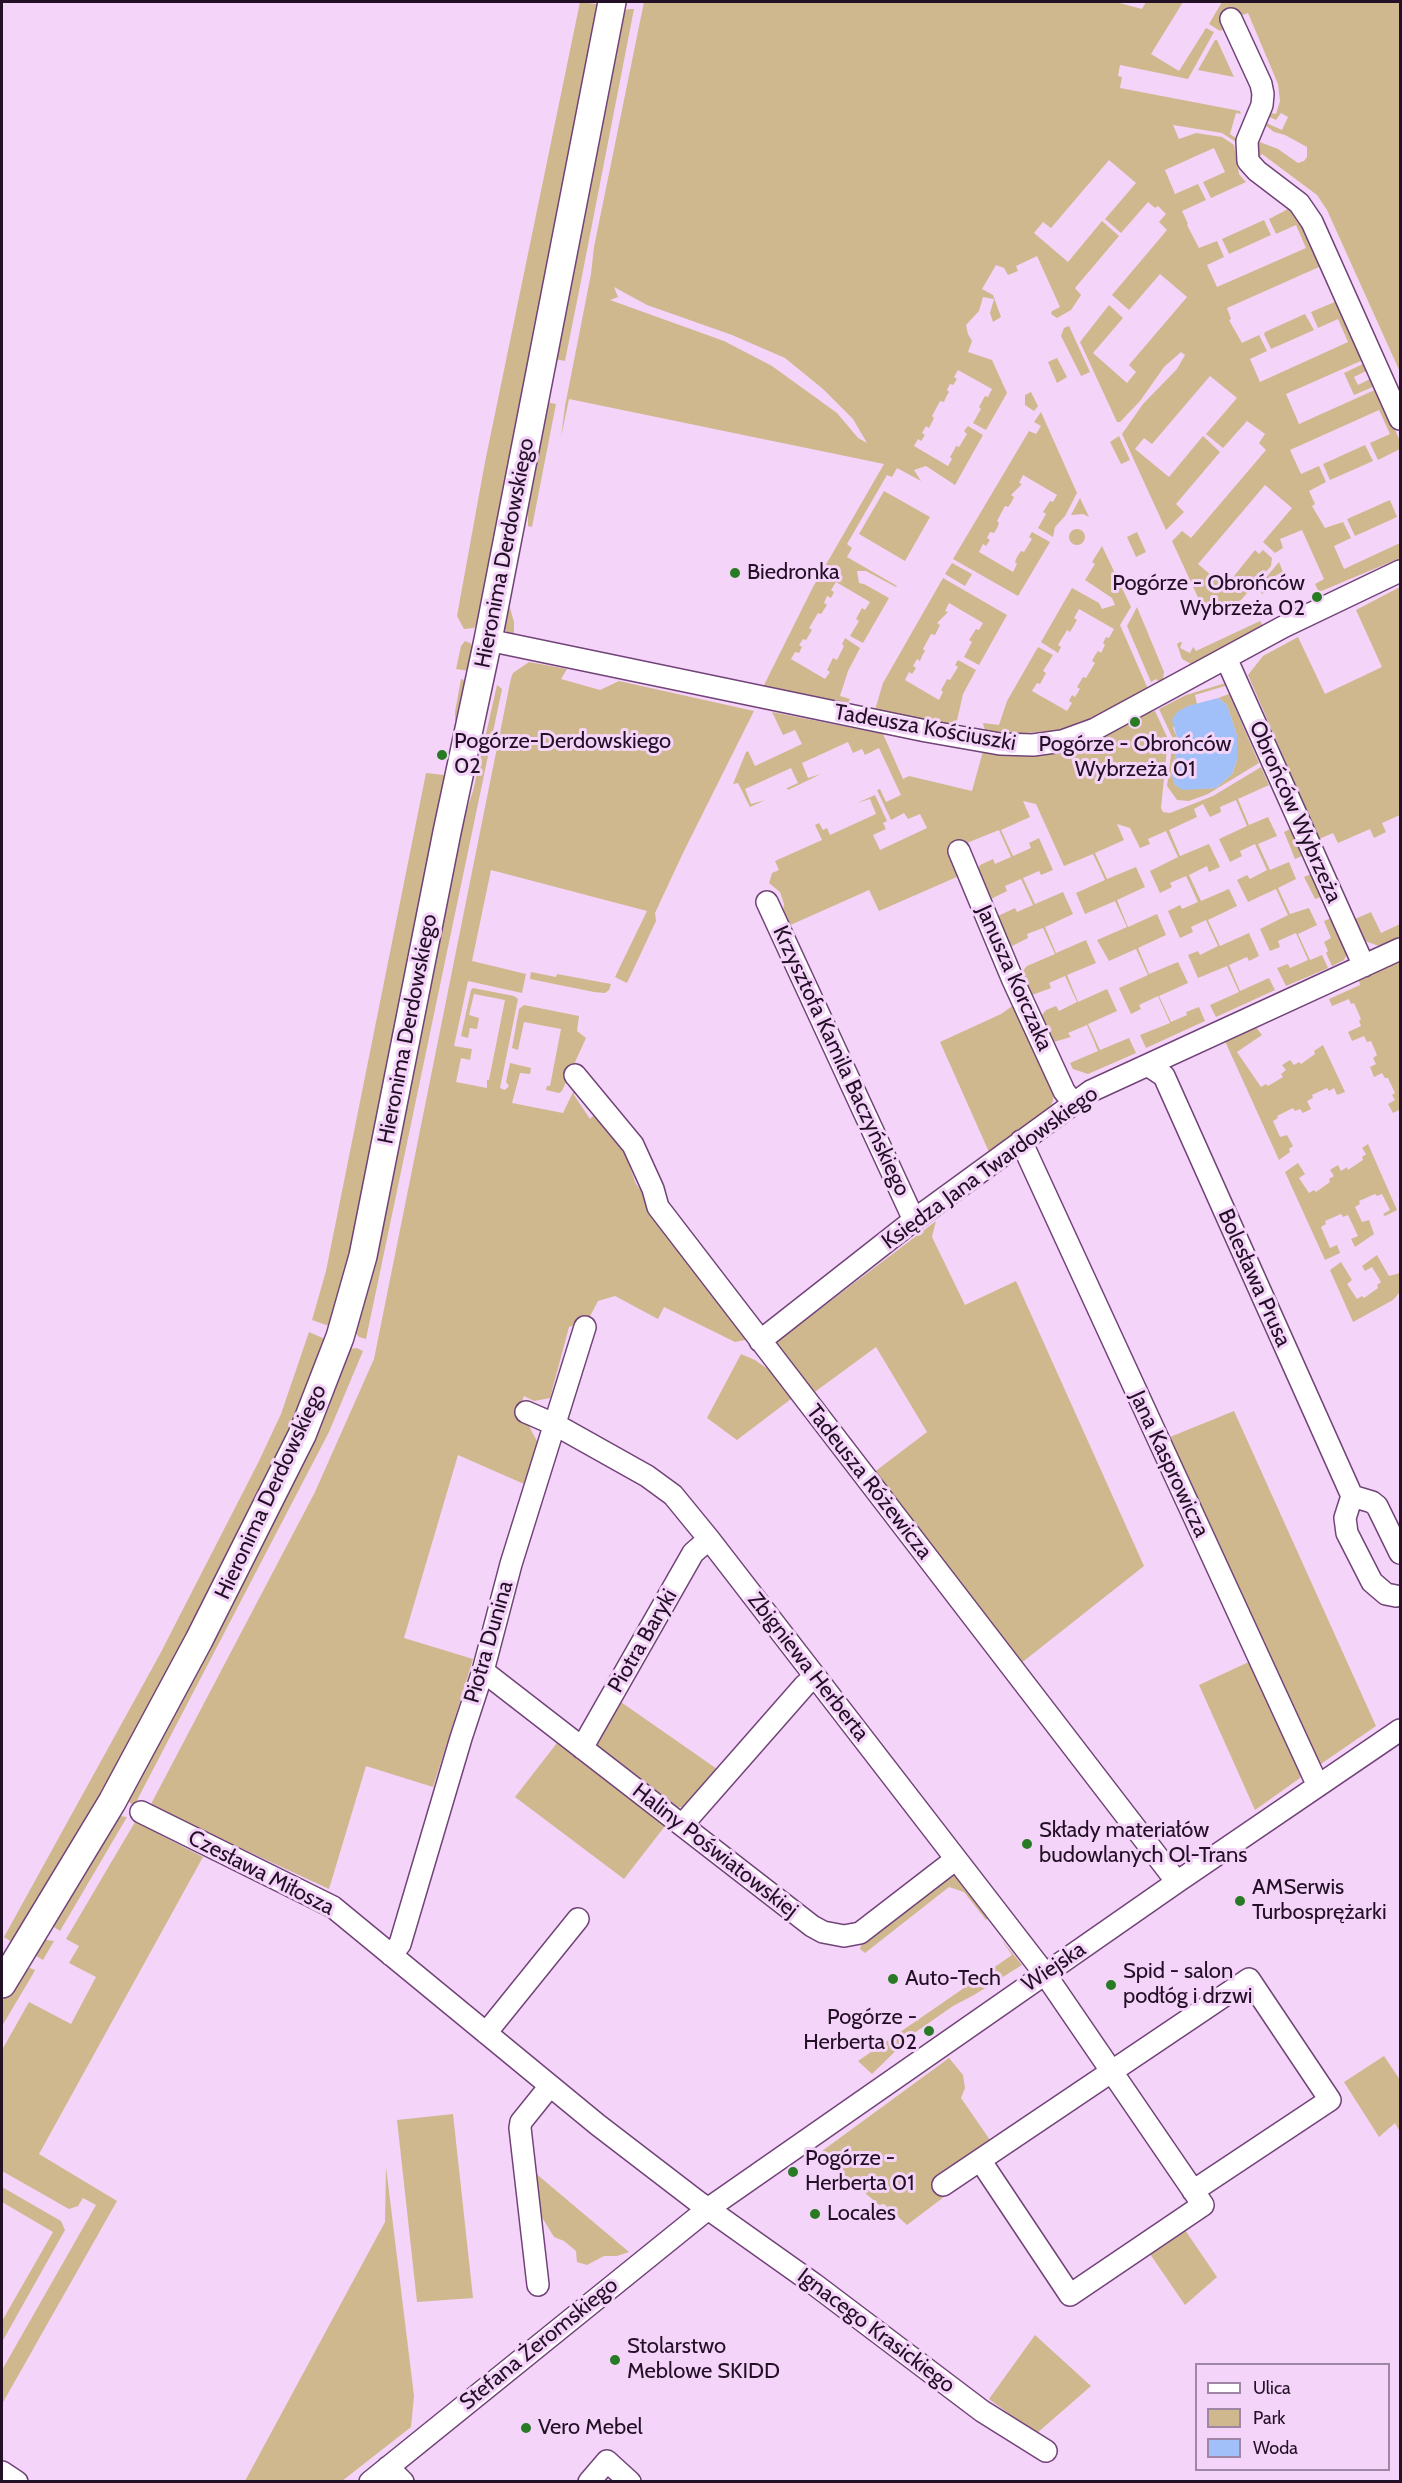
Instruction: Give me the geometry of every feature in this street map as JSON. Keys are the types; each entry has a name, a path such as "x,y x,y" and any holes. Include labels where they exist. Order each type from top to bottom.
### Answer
{"main road":[{"name":"Hieronima Derdowskiego","path":"2,1984 112,1802 159,1717 283,1477 323,1384 363,1256 447,832 488,640 612,2"}],"street":[{"path":"1231,19 1261,84 1263,94 1262,105 1247,141 1248,161 1305,210 1401,419"},
{"name":"Tadeusza Kościuszki","path":"488,640 852,717 964,738 1017,745 1056,742 1095,729 1320,608 1401,571"},
{"name":"Obrońców Wybrzeża","path":"1226,658 1364,966"},
{"name":"Janusza Korczaka","path":"959,851 1012,978 1064,1091 1073,1103"},
{"name":"Krzysztofa Kamila Baczyńskiego","path":"767,902 914,1220"},
{"name":"Księdza Jana Twardowskiego","path":"760,1341 914,1220 1091,1091 1401,950"},
{"name":"Bolesława Prusa","path":"1149,1066 1164,1076 1352,1496"},
{"name":"Tadeusza Różewicza","path":"575,1075 633,1145 658,1207 1177,1882"},
{"name":"Jana Kasprowicza","path":"1021,1141 1318,1786"},
{"name":"Piotra Dunina","path":"391,1955 400,1944 483,1671 511,1564 585,1327"},
{"name":"Zbigniewa Herberta","path":"526,1412 556,1425 661,1485 673,1495 1045,1974 1193,2191"},
{"path":"1399,1597 1386,1594 1372,1582 1347,1533 1345,1518 1352,1496 1372,1502 1377,1506 1401,1553"},
{"name":"Piotra Baryki","path":"582,1748 693,1553 709,1539"},
{"name":"Haliny Poświatowskiej","path":"483,1671 812,1926 832,1935 844,1936 860,1932 956,1859"},
{"path":"682,1824 805,1685 815,1677"},
{"name":"Wiejska","path":"709,2208 1177,1882 1401,1730"},
{"name":"Czesława Miłosza","path":"141,1812 333,1907 598,2125 709,2208"},
{"path":"486,2033 578,1919"},
{"path":"943,2185 980,2160 1111,2072 1249,1979 1330,2100 1193,2191 1203,2205 1071,2295 980,2160"},
{"path":"538,2285 520,2128 521,2122 550,2086"},
{"name":"Ignacego Krasickiego","path":"709,2208 982,2411 1046,2451"},
{"name":"Stefana Żeromskiego","path":"370,2481 395,2474 596,2296 709,2208"},
{"path":"589,2481 608,2461 630,2481"},
{"path":"2,2472 17,2481"}],"green space":[{"path":"580,2 596,4 600,10 547,290 524,382 478,621 474,628 464,629 457,616 485,462"},
{"path":"644,2 1116,2 1142,9 1146,2 1183,2 1151,54 1179,71 1206,28 1214,32 1188,79 1120,65 1118,76 1122,77 1120,88 1240,111 1241,114 1236,113 1230,134 1236,138 1236,142 1222,133 1173,125 1179,139 1196,133 1222,137 1234,145 1239,174 1246,182 1211,198 1203,182 1225,172 1214,148 1165,170 1175,194 1198,184 1206,200 1182,211 1199,248 1217,241 1224,257 1207,265 1217,287 1306,248 1296,225 1276,234 1269,219 1290,208 1297,214 1320,264 1319,267 1227,308 1231,319 1229,320 1242,343 1259,335 1267,351 1250,359 1260,382 1348,342 1338,319 1318,328 1311,312 1337,301 1363,360 1286,394 1299,424 1377,389 1400,441 1400,449 1378,460 1370,443 1390,434 1379,410 1290,450 1301,474 1319,466 1326,482 1309,491 1315,504 1312,506 1325,528 1343,522 1351,538 1334,546 1344,569 1400,543 1400,558 1319,592 1315,584 1324,579 1302,530 1280,539 1283,548 1275,553 1263,542 1292,508 1265,485 1198,564 1232,593 1241,583 1234,576 1255,550 1259,554 1263,550 1272,558 1271,566 1241,600 1223,608 1217,600 1203,606 1201,604 1172,541 1182,531 1191,538 1266,450 1259,443 1265,434 1247,421 1223,448 1206,434 1237,398 1210,376 1152,444 1144,438 1135,449 1169,477 1203,436 1220,452 1176,504 1184,512 1166,530 1122,434 1143,404 1177,369 1185,355 1181,352 1164,367 1140,401 1120,422 1117,422 1080,342 1109,305 1123,318 1093,353 1127,383 1136,372 1129,365 1187,297 1160,274 1129,310 1112,295 1167,230 1159,222 1166,214 1158,206 1155,208 1148,202 1121,233 1105,219 1136,183 1109,160 1051,228 1043,222 1034,233 1068,262 1102,221 1119,236 1075,288 1081,295 1071,310 1057,318 1051,314 1060,307 1037,256 1016,266 1018,271 1008,275 1004,268 996,265 982,289 993,295 1001,317 993,322 990,313 994,299 983,297 979,311 966,325 972,341 968,352 992,360 1007,393 986,430 973,423 985,396 988,397 992,389 958,370 954,377 957,379 953,385 950,384 944,402 940,401 929,428 926,426 922,433 925,435 921,441 918,439 914,446 948,466 956,446 959,447 967,434 964,431 968,426 983,435 955,485 926,466 914,470 921,481 897,468 892,477 887,475 847,544 852,548 847,557 897,586 866,571 857,571 859,583 889,598 863,643 850,636 859,621 856,619 862,608 865,610 870,602 836,582 831,590 834,592 831,598 827,596 824,603 827,605 821,614 818,613 809,628 812,630 806,640 803,639 799,645 802,647 799,653 795,652 791,659 825,679 830,672 827,670 833,658 837,660 844,646 842,644 845,638 860,648 848,671 840,696 850,699 849,701 846,705 763,687 813,587 884,464 569,399 561,437 594,247","holes":["614,287 647,305 732,335 785,358 823,389 853,419 867,443 858,438 837,413 772,366 724,341 610,300 618,297"]},
{"path":"1222,2 1400,2 1400,372 1327,210 1317,195 1262,154 1255,162 1256,143 1260,142 1278,149 1298,163 1307,157 1307,147 1285,135 1274,132 1265,125 1264,122 1282,130 1288,117 1281,113 1276,120 1265,115 1266,112 1276,114 1280,101 1278,84 1248,13 1237,17 1228,27 1220,31 1209,24"},
{"path":"628,9 634,9 565,361 555,359 546,402 556,404 532,527 528,526 528,495 554,352 619,15"},
{"path":"1217,40 1234,77 1198,70"},
{"path":"1264,220 1271,235 1229,254 1222,239"},
{"path":"1305,314 1314,330 1271,349 1265,332"},
{"path":"1069,326 1090,372 1081,376 1061,336 1064,328"},
{"path":"1057,358 1067,377 1057,383 1048,362"},
{"path":"1365,363 1368,370 1354,377 1358,385 1372,378 1375,386 1354,395 1344,373"},
{"path":"1031,392 1038,406 1034,411 1025,405 1025,395"},
{"path":"1041,412 1077,493 1065,516 1055,527 1053,537 1038,528 1046,514 1043,512 1057,495 1023,475 1019,483 1022,484 1011,495 1014,497 1008,507 1005,506 997,521 999,523 997,528 994,533 990,532 987,538 990,540 986,546 983,544 979,552 1013,572 1017,564 1015,562 1017,557 1021,551 1024,552 1032,539 1029,537 1032,532 1050,542 1018,596 953,559 1029,431 1036,434 1041,426 1034,422"},
{"path":"1119,436 1130,460 1121,464 1110,442"},
{"path":"1365,445 1373,461 1330,480 1323,464"},
{"path":"884,491 930,517 905,561 859,534"},
{"path":"1080,498 1089,517 1083,514 1071,515"},
{"path":"1390,500 1397,517 1355,536 1347,519"},
{"path":"1074,529 1080,529 1085,537 1083,543 1074,545 1069,540 1069,534"},
{"path":"1137,532 1146,552 1136,557 1127,537"},
{"path":"1102,546 1131,607 1120,625 1148,689 1091,719 1060,730 1015,734 985,731 983,723 999,725 1007,701 1038,647 1053,655 1043,671 1046,673 1040,684 1037,683 1032,691 1067,711 1072,703 1069,701 1072,695 1075,697 1080,689 1077,687 1095,663 1092,661 1094,657 1098,651 1101,653 1106,637 1109,638 1114,629 1079,609 1074,618 1077,620 1073,627 1070,632 1067,630 1058,645 1061,647 1058,653 1041,642 1072,588 1099,603 1102,609 1115,605 1112,598 1085,580"},
{"path":"1279,562 1283,572 1263,582 1267,592 1262,594 1258,587"},
{"path":"952,563 972,574 965,586 945,574"},
{"path":"943,578 1007,615 979,665 964,657 972,642 969,640 983,623 949,603 945,611 948,612 937,623 940,625 935,635 931,634 920,661 917,659 913,666 916,668 912,674 909,672 905,680 939,700 947,679 950,680 958,667 955,665 958,660 976,670 963,694 956,725 875,710 883,683"},
{"path":"1400,587 1400,815 1382,823 1386,832 1374,838 1370,829 1338,843 1333,833 1319,839 1248,675 1263,656 1298,637 1325,694 1382,667 1356,610"},
{"path":"508,601 514,622 514,638 504,629 503,621"},
{"path":"1137,607 1164,672 1163,679 1159,682 1156,679 1151,682 1127,626"},
{"path":"1260,621 1263,626 1191,664 1182,659 1177,644 1180,642 1182,642 1180,648 1190,653 1193,647 1196,651"},
{"path":"465,641 473,648 469,671 456,669 461,646"},
{"path":"529,662 567,669 561,679 600,690 619,681 754,711 683,853 655,913 656,921 627,983 615,977 647,911 491,870 472,961 526,974 522,993 468,981 454,1046 472,1049 470,1060 461,1058 456,1082 487,1088 505,1000 474,994 469,1015 479,1018 477,1029 470,1028 468,1038 461,1036 471,990 473,988 514,996 518,999 500,1088 505,1090 509,1086 506,1082 510,1063 531,1068 530,1074 520,1073 512,1103 563,1113 579,1083 574,1095 590,1119 595,1114 626,1146 628,1162 636,1184 736,1315 750,1339 735,1342 664,1307 658,1319 615,1296 598,1301 588,1320 569,1327 550,1398 534,1401 524,1396 516,1419 529,1426 538,1443 524,1484 458,1455 404,1638 473,1659 433,1787 366,1766 329,1889 150,1806 315,1492 374,1359 511,678 513,673"},
{"path":"461,679 467,681 455,722 455,712"},
{"path":"1229,682 1225,686 1195,695 1197,704 1188,706 1173,728 1177,737 1177,751 1171,773 1175,785 1183,789 1216,788 1232,774 1237,760 1237,736 1227,705 1218,698 1229,694 1259,763 1208,794 1189,801 1177,800 1167,786 1173,739 1159,709 1186,695"},
{"path":"497,685 502,689 366,1339 359,1337 353,1330 455,844 473,791"},
{"path":"1155,711 1168,739 1161,808 1163,812 1170,813 1213,796 1261,767 1269,785 1238,799 1249,825 1268,817 1277,836 1258,844 1270,870 1289,862 1296,879 1278,888 1290,914 1309,908 1317,925 1298,934 1310,960 1322,955 1328,968 1286,986 1277,968 1288,964 1290,968 1308,960 1296,933 1278,941 1280,947 1270,951 1260,929 1288,915 1276,889 1248,902 1237,880 1247,875 1250,879 1267,870 1255,844 1240,851 1242,856 1230,862 1219,839 1247,826 1236,800 1220,807 1221,812 1210,817 1203,804 1194,809 1197,817 1169,830 1180,856 1209,844 1220,867 1209,872 1207,866 1189,875 1201,901 1229,889 1237,906 1208,920 1220,946 1249,933 1259,956 1249,961 1247,957 1229,965 1240,991 1269,978 1275,990 1216,1017 1210,1005 1239,992 1227,966 1198,978 1188,955 1198,951 1200,955 1218,946 1206,920 1191,927 1193,932 1180,938 1168,911 1180,905 1182,909 1198,902 1186,876 1170,883 1172,887 1160,893 1150,871 1178,857 1166,831 1148,839 1150,844 1140,848 1130,828 1117,824 1124,840 1095,853 1107,879 1136,867 1145,887 1117,900 1128,927 1157,914 1166,935 1138,948 1149,974 1178,962 1188,983 1159,996 1171,1022 1199,1007 1205,1021 1146,1048 1140,1035 1170,1023 1158,996 1139,1005 1141,1009 1131,1014 1124,999 1119,988 1148,975 1136,949 1109,961 1097,940 1127,927 1115,901 1085,914 1076,893 1105,880 1093,854 1064,866 1036,804 1023,801 1030,817 1001,830 1013,856 1031,848 1029,843 1039,838 1053,870 1041,875 1039,871 1023,878 1035,904 1063,892 1073,914 1045,927 1056,953 1086,940 1096,963 1067,975 1078,1002 1107,989 1117,1011 1088,1024 1100,1050 1129,1038 1136,1053 1088,1074 1073,1069 1070,1063 1098,1051 1087,1025 1068,1033 1071,1037 1050,1043 1038,1020 1046,1010 1056,1006 1059,1011 1077,1002 1065,976 1049,983 1051,988 1032,995 1028,994 1021,973 1027,966 1055,954 1043,928 1027,934 1028,938 1010,947 997,921 998,916 1015,908 1017,912 1033,905 1021,879 1005,886 1007,891 991,899 977,871 980,865 993,859 995,864 1011,857 999,830 962,845 959,876 879,911 869,890 786,927 784,904 780,892 769,883 772,873 779,870 775,861 822,840 815,825 819,823 823,830 827,828 830,835 876,814 870,799 857,803 875,795 887,821 883,823 886,829 873,835 880,850 927,828 920,814 908,819 904,813 891,820 877,790 880,789 886,802 901,795 879,748 865,755 862,749 853,753 848,742 802,763 808,778 821,774 788,790 787,788 798,783 791,768 745,789 751,804 765,800 750,807 738,783 733,784 746,752 748,751 755,766 802,744 795,730 783,735 772,712 883,734 903,779 909,776 972,791 983,751"},
{"path":"426,773 444,775 446,803 372,1182 331,1326 312,1320 326,1271"},
{"path":"1290,829 1302,856 1295,859 1284,832"},
{"path":"1311,874 1321,897 1315,899 1304,877"},
{"path":"1371,912 1381,933 1400,924 1400,937 1379,946 1365,941 1355,919"},
{"path":"1331,918 1347,954 1344,960 1332,966 1324,942 1331,938 1324,921"},
{"path":"1400,958 1400,1113 1399,1110 1393,1113 1388,1104 1395,1100 1392,1095 1395,1093 1388,1078 1385,1078 1382,1073 1374,1077 1370,1067 1376,1064 1373,1058 1377,1055 1371,1041 1367,1042 1364,1036 1352,1041 1348,1032 1361,1026 1359,1021 1361,1019 1354,1003 1351,1004 1349,999 1332,1006 1329,999 1360,985 1358,977"},
{"path":"531,972 556,977 557,974 611,984 605,993 594,992 530,979"},
{"path":"1018,1002 1054,1088 1053,1100 1049,1111 989,1152 940,1042 1001,1014"},
{"path":"524,1005 579,1016 577,1031 586,1038 562,1091 559,1093 546,1090 547,1086 550,1086 561,1029 524,1022 518,1050 512,1048 519,1009"},
{"path":"1255,1026 1262,1035 1237,1052 1261,1087 1266,1084 1268,1086 1283,1077 1281,1074 1286,1070 1282,1065 1290,1060 1294,1065 1299,1062 1301,1064 1323,1045 1345,1092 1337,1095 1334,1088 1329,1091 1327,1088 1312,1095 1313,1098 1307,1101 1311,1109 1303,1113 1300,1109 1295,1111 1293,1108 1277,1116 1278,1118 1273,1121 1280,1137 1287,1135 1293,1146 1289,1149 1290,1152 1279,1160 1224,1039"},
{"path":"1368,1144 1397,1210 1385,1216 1383,1214 1390,1210 1382,1194 1377,1196 1375,1194 1359,1201 1360,1204 1355,1207 1362,1222 1369,1220 1374,1234 1355,1247 1351,1239 1358,1236 1348,1215 1343,1217 1341,1214 1325,1221 1326,1224 1321,1227 1330,1248 1337,1245 1340,1253 1325,1260 1285,1172 1298,1163 1305,1174 1299,1178 1309,1193 1314,1190 1316,1192 1330,1182 1329,1179 1334,1176 1330,1170 1338,1165 1341,1171 1347,1167 1348,1170 1363,1160 1362,1157 1366,1154 1362,1148"},
{"path":"936,1221 932,1237 965,1305 1016,1281 1144,1566 1020,1664 873,1473 927,1432 876,1347 812,1394 775,1343"},
{"path":"1377,1255 1389,1276 1400,1273 1400,1292 1393,1300 1353,1322 1330,1270 1341,1262 1352,1280 1347,1284 1357,1299 1362,1296 1364,1298 1378,1288 1377,1285 1381,1282 1372,1267 1365,1271 1362,1266"},
{"path":"309,1332 325,1339 295,1434 107,1797 14,1942 10,1941 4,1937 160,1654 258,1463 281,1414"},
{"path":"357,1348 363,1351 329,1432 134,1806 128,1801 128,1793 348,1349"},
{"path":"741,1354 755,1360 779,1377 795,1396 737,1440 707,1418"},
{"path":"1234,1411 1376,1726 1318,1766 1165,1439"},
{"path":"1253,1660 1301,1773 1300,1778 1255,1810 1199,1685"},
{"path":"618,1700 717,1769 695,1803 670,1808 597,1747 598,1734"},
{"path":"557,1743 665,1826 624,1879 515,1797"},
{"path":"119,1816 127,1817 60,1931 54,1927 54,1918"},
{"path":"135,1822 203,1857 39,2154 117,2201 2,2404 2,2370 96,2205 83,2198 78,2206 69,2209 2,2171 2,2050 29,2002 71,2024 96,1977 69,1963 79,1946 66,1939"},
{"path":"953,1875 961,1876 990,1915 986,1920 964,1892 949,1887 865,1953 860,1949 862,1941 945,1878"},
{"path":"41,1939 54,1941 43,1960 36,1956 35,1950"},
{"path":"1001,1939 1022,1965 953,2006 913,2034 872,2074 858,2061 1012,1955"},
{"path":"30,1968 35,1970 2,2026 2,2002 21,1971"},
{"path":"1384,2056 1400,2080 1400,2132 1395,2123 1379,2137 1344,2082"},
{"path":"949,2058 963,2075 965,2088 961,2098 990,2140 968,2158 973,2175 907,2225 884,2204 879,2205 824,2157 822,2151"},
{"path":"453,2114 473,2298 417,2302 397,2120"},
{"path":"386,2167 414,2396 411,2427 342,2481 245,2481 385,2222"},
{"path":"533,2171 629,2252 617,2256 604,2256 587,2265 577,2262 576,2251 564,2241 554,2237 537,2209"},
{"path":"2,2187 61,2221 65,2230 2,2342 2,2321 53,2232 2,2202"},
{"path":"1185,2230 1217,2277 1185,2305 1150,2254"},
{"path":"1035,2335 1091,2386 1036,2434 989,2399"}],"water":[{"path":"1218,698 1227,705 1237,736 1237,760 1232,774 1216,788 1183,790 1175,785 1171,773 1177,751 1177,737 1172,720 1177,712 1188,706"}],"place":[{"name":"Biedronka","path":"735,573"},
{"name":"Pogórze - Obrońców Wybrzeża 02","path":"1317,597"},
{"name":"Pogórze - Obrońców Wybrzeża 01","path":"1135,722"},
{"name":"Pogórze-Derdowskiego 02","path":"442,755"},
{"name":"Składy materiałów budowlanych Ol-Trans","path":"1027,1844"},
{"name":"AMSerwis Turbosprężarki","path":"1240,1901"},
{"name":"Auto-Tech","path":"893,1979"},
{"name":"Spid - salon podłóg i drzwi","path":"1111,1985"},
{"name":"Pogórze - Herberta 02","path":"929,2031"},
{"name":"Pogórze - Herberta 01","path":"793,2172"},
{"name":"Locales","path":"815,2214"},
{"name":"Stolarstwo Meblowe SKIDD","path":"615,2360"},
{"name":"Vero Mebel","path":"526,2428"}]}
